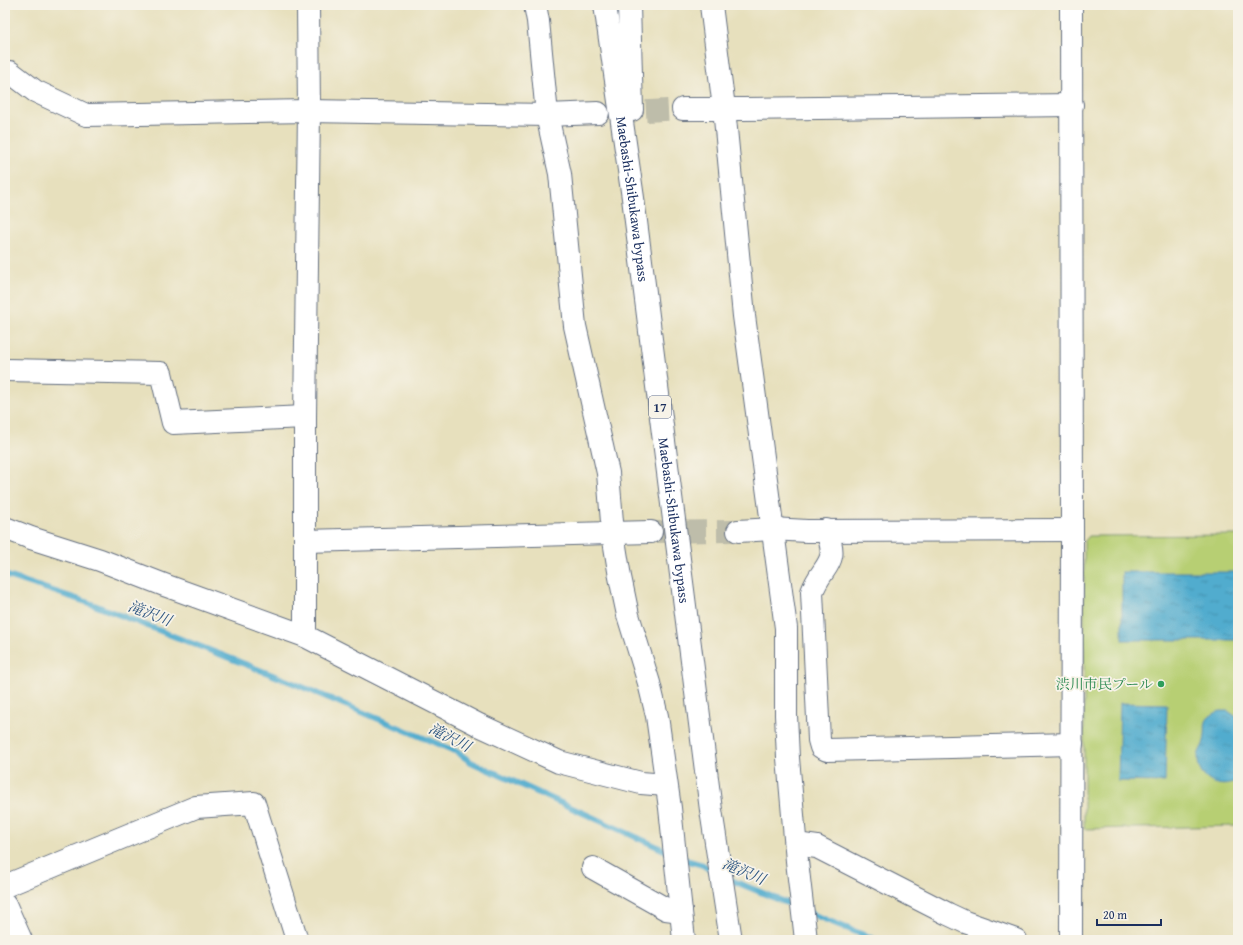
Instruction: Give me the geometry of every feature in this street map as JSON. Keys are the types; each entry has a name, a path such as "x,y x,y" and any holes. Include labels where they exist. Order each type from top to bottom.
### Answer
{"main road":[{"path":"305,636 305,418 309,112 308,5"},
{"path":"535,5 538,21 547,114 560,174 575,326 608,473 613,534 620,577 628,615 649,683 657,716 670,808 684,940"},
{"name":"17","path":"599,5 608,27"},
{"name":"Maebashi-Shibukawa bypass","path":"605,5 633,198 711,810 731,940"},
{"name":"17","path":"629,5 633,198"},
{"path":"711,5 724,108 744,316 786,628 787,751 806,940"},
{"path":"1071,5 1071,940"},
{"path":"5,72 10,72 35,91 86,115 309,112 598,114"},
{"path":"683,109 1072,105"},
{"path":"5,370 161,373 173,423 305,418"},
{"path":"5,528 100,560 166,586 305,636 479,725 559,762 641,783 666,785"},
{"path":"738,531 772,529 807,531 1072,530"},
{"path":"826,530 831,542 831,559 826,570 816,581 812,592 819,740 821,747 826,750 1072,744"},
{"path":"305,541 651,532"},
{"path":"5,886 196,807 254,803 297,940"},
{"path":"797,853 816,847 965,922 1016,940"},
{"path":"593,868 666,909 681,905"},
{"path":"5,904 21,940"}],"green space":[{"name":"渋川市民プール","path":"1238,535 1238,826 1084,829 1084,542 1089,536"}],"water":[{"path":"1122,572 1238,572 1238,640 1122,640"},
{"path":"1120,703 1167,704 1165,782 1118,781"},
{"path":"1220,711 1228,711 1238,718 1238,781 1224,785 1211,782 1205,778 1201,772 1198,758 1204,741 1207,720 1213,714"}],"waterway":[{"name":"滝沢川","path":"5,575 89,603 293,683 457,752 471,762 671,853"},
{"name":"滝沢川","path":"679,857 703,865 716,874"},
{"name":"滝沢川","path":"726,878 797,907"},
{"name":"滝沢川","path":"807,912 876,940"}],"tunnel":[{"path":"613,113 683,109"},
{"path":"651,532 738,531"}],"place":[{"name":"渋川市民プール","path":"1161,684"}]}
